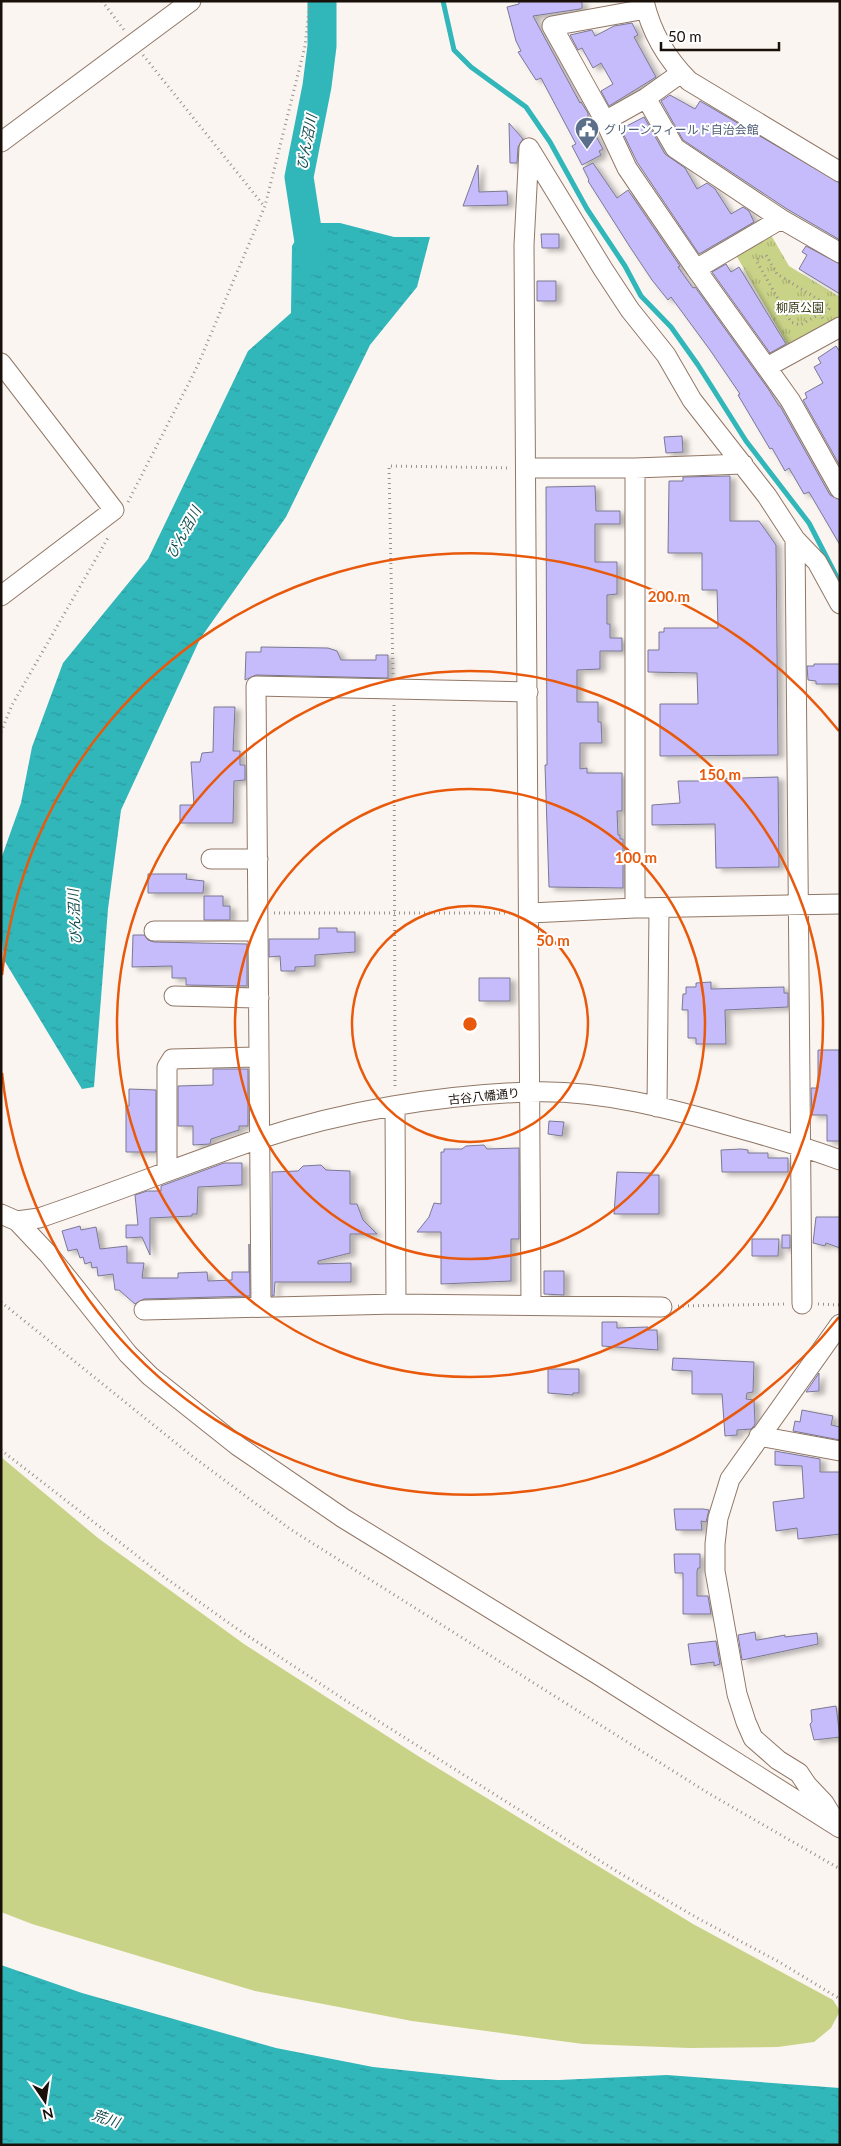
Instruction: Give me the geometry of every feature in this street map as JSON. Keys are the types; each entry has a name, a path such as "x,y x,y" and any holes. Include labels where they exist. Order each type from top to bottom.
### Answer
{"street":[{"path":"1,142 191,1"},
{"path":"840,172 689,81 660,45 645,5 552,26 605,121 627,168 696,269 790,400 840,489"},
{"path":"605,121 646,98 681,73"},
{"path":"646,98 675,148 781,219 840,253"},
{"path":"531,1305 530,913 524,244 529,148 608,278 666,356 692,400 767,496 794,539 817,562 840,604"},
{"path":"696,269 781,219"},
{"path":"767,368 837,330"},
{"path":"1,363 114,510 1,596"},
{"path":"526,468 635,468 742,464"},
{"path":"635,468 635,908"},
{"path":"794,539 802,1304"},
{"path":"261,1306 256,686 528,692"},
{"path":"211,859 258,859"},
{"path":"530,913 635,908 840,904"},
{"path":"657,1107 659,909"},
{"path":"154,931 258,922"},
{"path":"174,996 259,998"},
{"path":"167,1172 167,1067 172,1060 259,1058"},
{"name":"古谷八幡通り","path":"9,1218 40,1218 260,1139 338,1118 395,1107 530,1092 573,1094 657,1107 800,1146 840,1160"},
{"path":"395,1107 396,1304"},
{"path":"9,1218 49,1255 128,1354 150,1376 238,1446 343,1518 597,1674 839,1827"},
{"path":"144,1310 396,1304 662,1307"},
{"path":"839,1827 824,1803 807,1785 799,1773 778,1760 753,1738 737,1694 715,1571 715,1544 718,1518 730,1479 840,1324"},
{"path":"759,1436 840,1451"}],"path":[{"path":"102,1 265,206"},
{"path":"126,506 197,367 265,206 306,46 310,1"},
{"path":"766,255 777,274 829,306 829,309 820,314 800,325 791,322 756,260 766,255"},
{"path":"820,314 837,330"},
{"path":"395,1107 395,913 393,907 394,689 390,466 526,468"},
{"path":"1,732 12,705 112,532"},
{"path":"258,922 395,913 530,913"},
{"path":"1,1302 192,1456 290,1529 708,1793 840,1869"},
{"path":"662,1307 840,1305"},
{"path":"1,1450 167,1579 236,1628 345,1700 622,1874 701,1920 781,1962 840,1999"}],"green space":[{"name":"柳原公園","path":"771,235 789,266 840,297 840,318 789,348 736,255"},
{"path":"1,1457 98,1538 244,1644 418,1756 693,1924 833,2000 840,2011 831,2028 814,2042 778,2047 689,2048 583,2044 412,2021 255,1991 32,1924 1,1912"}],"water":[{"path":"306,223 340,223 394,237 430,237 417,287 370,345 286,517 200,639 121,810 108,909 94,1087 82,1089 4,960 1,927 1,859 21,803 32,747 63,663 148,559 248,351 291,313 292,246"},
{"name":"荒川","path":"1,1965 82,1993 276,2048 373,2067 498,2080 559,2080 667,2075 840,2088 840,2145 1,2145"}],"building":[{"path":"519,1 582,1 582,8 580,9 533,16 580,103 588,113 586,118 603,149 599,151 601,155 582,165 572,146 576,144 541,78 536,80 518,52 521,51 516,41 507,7 519,4"},
{"path":"632,23 638,35 634,37 656,77 609,106 601,91 613,84 601,63 593,68 582,48 578,50 570,35 592,30 595,36 614,26"},
{"path":"670,95 695,109 700,101 840,183 840,240 787,209 683,140 661,101"},
{"path":"644,117 665,154 685,168 697,189 707,183 715,189 731,214 743,207 749,211 754,222 699,254 637,162 621,129"},
{"path":"509,123 523,139 518,147 517,163 510,163"},
{"path":"593,163 617,198 628,190 680,266 678,267 693,288 695,287 780,406 830,495 840,500 840,545 809,492 804,494 789,468 785,471 772,448 770,449 738,395 740,394 710,350 671,297 668,300 652,280 630,247 588,181 583,168"},
{"path":"478,165 479,192 507,191 508,205 463,206"},
{"path":"541,234 559,234 559,248 542,248"},
{"path":"806,246 840,264 840,294 799,269 807,255 802,252"},
{"path":"726,264 731,272 739,267 786,344 770,353 712,272"},
{"path":"537,281 556,281 556,301 537,301"},
{"path":"836,346 840,352 840,466 803,400 807,398 805,393 823,383 814,367 821,363 818,358"},
{"path":"682,436 683,452 666,453 664,437"},
{"path":"730,476 730,521 759,521 776,545 778,755 660,756 660,704 698,704 697,673 648,672 648,650 659,650 659,632 664,632 664,628 718,628 717,590 702,590 702,553 668,553 669,481 683,481 683,477"},
{"path":"595,486 596,511 620,511 620,524 595,524 595,562 617,562 617,594 607,595 607,624 610,624 610,638 622,638 622,651 600,651 600,669 577,670 577,702 598,702 598,722 601,722 602,743 580,743 580,769 587,768 587,773 622,773 622,811 617,811 618,835 620,835 620,839 623,839 623,888 549,887 545,765 547,765 546,487"},
{"path":"261,647 328,648 337,651 341,660 376,660 376,655 388,655 388,678 256,675 245,680 246,652 261,652"},
{"path":"814,664 840,664 840,684 816,684 816,681 808,680 807,666 814,666"},
{"path":"214,707 235,707 233,751 240,751 240,765 245,765 245,780 234,781 233,823 180,823 180,805 194,805 191,762 200,762 202,753 213,752"},
{"path":"778,777 779,867 716,868 715,824 652,825 652,805 680,803 678,781"},
{"path":"148,874 187,874 186,879 204,881 203,893 148,893"},
{"path":"204,896 223,896 223,906 230,906 230,920 204,920"},
{"path":"319,928 337,928 337,932 355,932 355,952 315,955 315,966 295,967 295,971 281,971 280,956 269,957 269,939 319,939"},
{"path":"133,935 144,935 148,940 154,942 247,944 247,986 186,985 186,978 172,978 172,966 132,967"},
{"path":"479,978 510,978 510,1001 479,1001"},
{"path":"711,982 711,989 784,987 784,993 788,993 788,1007 725,1010 726,1044 696,1044 696,1038 688,1038 688,1010 682,1010 683,994 686,994 686,987 696,987 696,983"},
{"path":"818,1050 839,1050 840,1141 827,1141 827,1115 812,1115 811,1088 818,1088"},
{"path":"213,1069 248,1069 248,1126 239,1126 239,1130 211,1139 210,1144 193,1145 193,1126 178,1126 178,1086 213,1085"},
{"path":"129,1089 156,1090 156,1152 126,1152 126,1106 129,1106"},
{"path":"549,1121 564,1122 562,1136 548,1134"},
{"path":"484,1145 487,1149 519,1148 519,1239 511,1239 511,1281 441,1284 441,1232 417,1232 429,1217 434,1203 441,1204 441,1152 444,1152 444,1149 462,1149 466,1146"},
{"path":"721,1150 748,1150 748,1153 768,1153 768,1158 788,1158 788,1172 722,1172"},
{"path":"224,1163 242,1163 242,1185 198,1187 197,1214 192,1214 192,1216 150,1218 150,1255 142,1237 126,1238 126,1225 138,1225 135,1195 147,1191 161,1191 161,1186"},
{"path":"321,1165 326,1170 350,1171 350,1204 357,1204 363,1220 377,1234 350,1234 350,1253 318,1261 318,1264 351,1263 351,1282 275,1282 274,1296 272,1296 272,1172 298,1171 303,1166"},
{"path":"617,1172 659,1175 659,1214 614,1214"},
{"path":"816,1217 840,1217 840,1248 826,1243 825,1246 813,1243"},
{"path":"80,1226 81,1230 96,1227 100,1249 127,1246 127,1263 144,1263 142,1278 178,1278 178,1273 207,1272 208,1281 232,1280 232,1272 249,1272 249,1244 250,1296 144,1299 135,1304 119,1290 115,1290 113,1274 98,1276 97,1267 92,1268 91,1262 85,1264 83,1257 80,1258 77,1249 68,1251 62,1231"},
{"path":"782,1235 790,1235 790,1248 782,1248"},
{"path":"752,1239 779,1239 778,1256 752,1256"},
{"path":"544,1271 564,1271 564,1295 544,1294"},
{"path":"602,1322 617,1322 617,1328 648,1327 648,1330 657,1330 658,1350 602,1346"},
{"path":"673,1358 754,1362 753,1392 747,1393 746,1399 754,1400 755,1424 753,1427 751,1429 737,1430 737,1435 725,1436 722,1394 692,1394 692,1371 672,1370"},
{"path":"548,1369 579,1369 579,1393 573,1393 573,1395 548,1393"},
{"path":"819,1373 819,1391 806,1392"},
{"path":"802,1410 833,1416 831,1425 840,1427 840,1440 793,1431 795,1421 800,1422"},
{"path":"775,1451 820,1459 820,1472 840,1472 840,1534 798,1539 797,1528 776,1531 773,1502 804,1498 802,1466 775,1465"},
{"path":"674,1509 709,1510 706,1522 701,1521 702,1530 676,1530"},
{"path":"674,1554 700,1554 700,1568 697,1571 697,1596 708,1596 711,1614 683,1614 683,1573 675,1573"},
{"path":"755,1632 756,1640 785,1635 785,1637 817,1633 818,1644 742,1660 738,1635"},
{"path":"716,1641 720,1664 714,1666 714,1662 691,1665 688,1644"},
{"path":"836,1706 840,1737 814,1740 810,1724 812,1722 811,1710"}],"waterway":[{"name":"びん沼川","path":"312,261 299,177 317,86 322,46 322,1"},
{"path":"443,1 454,50 471,67 526,107 550,142 587,209 625,266 641,296 671,327 698,365 746,441 809,523 840,583"}],"place":[{"name":"グリーンフィールド自治会館","path":"587,150"}]}
